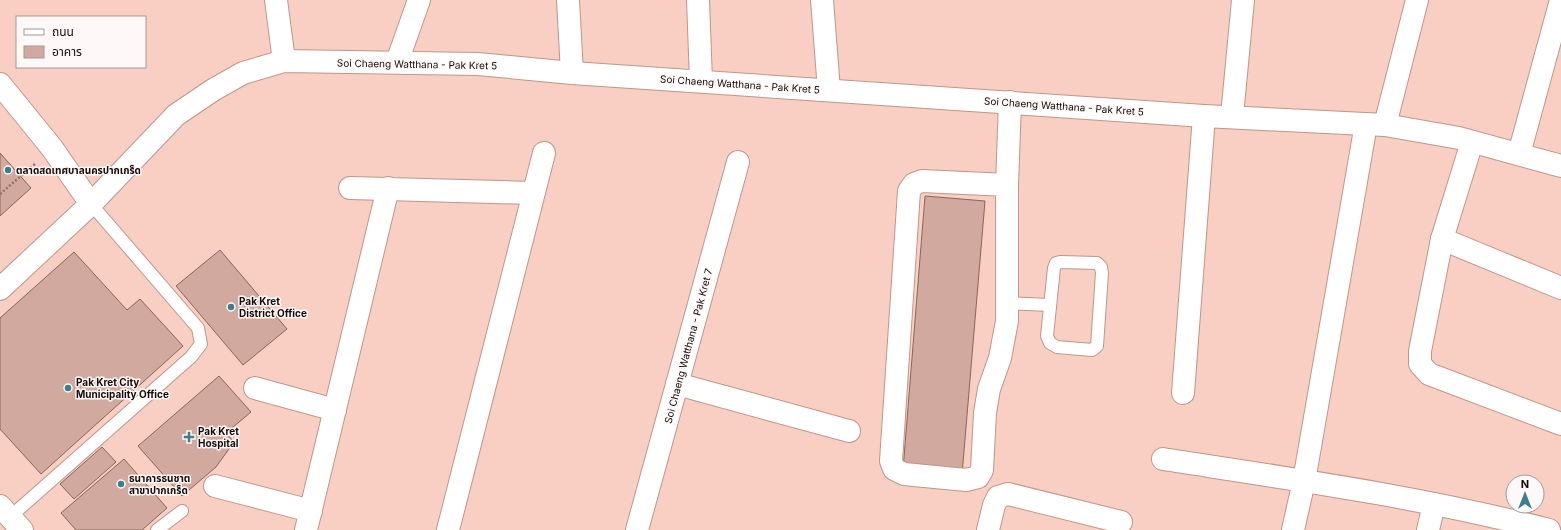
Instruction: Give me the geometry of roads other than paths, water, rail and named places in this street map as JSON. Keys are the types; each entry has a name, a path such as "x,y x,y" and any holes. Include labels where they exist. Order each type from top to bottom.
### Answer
{"street":[{"path":"276,0 284,62"},
{"path":"397,62 419,0"},
{"path":"568,0 572,73"},
{"path":"698,0 701,81"},
{"path":"822,0 829,90"},
{"path":"1232,116 1243,0"},
{"path":"1293,530 1376,124 1417,0"},
{"path":"1519,154 1561,0"},
{"name":"Soi Chaeng Watthana - Pak Kret 5","path":"0,289 91,204 130,161 176,115 213,90 243,73 284,62 478,64 572,73 1204,116 1232,116 1376,124 1472,142 1561,166"},
{"path":"0,84 52,148 91,204"},
{"path":"1007,185 922,181 914,184 909,191 891,460 894,469 904,474 966,480 978,477 982,470 984,413 989,389 1000,358 1007,321 1007,185 1010,102"},
{"path":"1183,393 1204,116"},
{"path":"1472,142 1442,239 1420,351 1420,364 1429,374 1561,424"},
{"path":"448,530 544,154"},
{"name":"Soi Chaeng Watthana - Pak Kret 7","path":"637,530 738,162"},
{"path":"350,188 533,193"},
{"path":"215,486 308,521 388,188"},
{"path":"1442,239 1561,288"},
{"path":"677,384 849,431"},
{"path":"255,388 335,410"},
{"path":"1163,459 1304,481 1434,504 1545,530"},
{"path":"988,530 994,505 998,497 1008,494 1121,522"},
{"path":"1428,530 1434,504"}],"lane":[{"path":"11,518 191,357 202,344 198,328 91,204"},
{"path":"1060,262 1097,264 1101,267 1102,273 1097,346 1092,350 1057,347 1050,343 1047,336 1050,305 1054,268 1056,264 1060,262"},
{"path":"1007,303 1050,305"},
{"path":"156,530 182,511"}],"place":[{"name":"ตลาดสดเทศบาลนครปากเกร็ด","path":"8,170"},
{"name":"Pak Kret District Office","path":"231,307"},
{"name":"Pak Kret City Municipality Office","path":"68,388"},
{"name":"Pak Kret Hospital","path":"189,437"},
{"name":"ธนาคารธนชาต สาขาปากเกร็ด","path":"121,484"}]}
